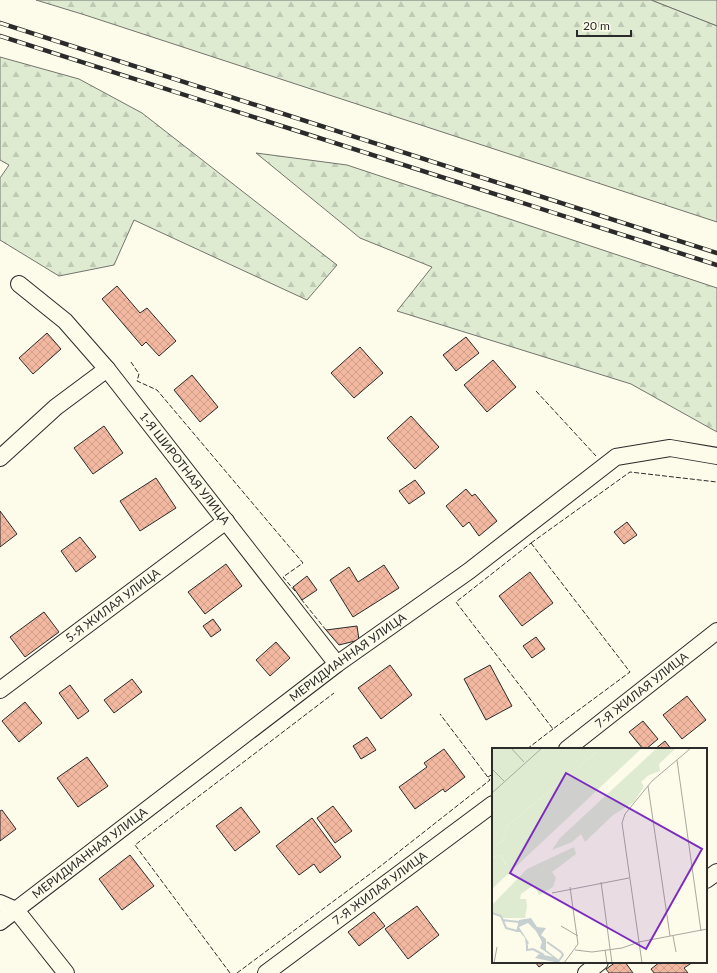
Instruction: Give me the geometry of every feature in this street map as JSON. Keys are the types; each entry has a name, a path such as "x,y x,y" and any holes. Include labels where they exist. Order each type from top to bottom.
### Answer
{"street":[{"name":"1-Я ШИРОТНАЯ УЛИЦА","path":"19,284 65,321 106,369 226,521 277,590 337,664"},
{"path":"0,458 56,407 106,369"},
{"name":"МЕРИДИАННАЯ УЛИЦА","path":"0,922 337,664 469,571 616,457 670,448 717,456"},
{"name":"5-Я ЖИЛАЯ УЛИЦА","path":"0,690 226,521"},
{"name":"7-Я ЖИЛАЯ УЛИЦА","path":"568,748 717,631"},
{"name":"7-Я ЖИЛАЯ УЛИЦА","path":"266,973 492,805"},
{"path":"707,879 717,872"},
{"path":"0,903 16,910 66,973"},
{"path":"586,973 599,963"}],"green space":[{"path":"36,0 651,0 717,26 717,222 85,15"},
{"path":"651,0 717,0 717,26"},
{"path":"0,57 79,79 142,113 337,265 307,300 134,220 114,265 59,276 0,240 0,178 9,165 0,160"},
{"path":"256,153 347,165 717,288 717,432 631,384 397,311 432,267 360,238"}],"building":[{"path":"117,286 140,313 147,308 176,341 159,356 146,342 142,346 102,299"},
{"path":"47,333 61,349 33,374 19,358"},
{"path":"466,337 479,353 456,371 443,355"},
{"path":"360,347 383,373 354,398 331,373"},
{"path":"493,360 516,387 487,412 464,385"},
{"path":"192,375 218,407 200,422 174,390"},
{"path":"411,416 439,447 415,469 387,438"},
{"path":"104,426 123,453 93,474 74,448"},
{"path":"156,478 176,508 140,531 120,501"},
{"path":"415,480 425,493 409,504 399,491"},
{"path":"466,489 472,496 475,494 497,521 479,536 469,522 463,527 446,506"},
{"path":"0,511 17,534 0,547"},
{"path":"627,522 637,535 624,544 614,532"},
{"path":"80,537 96,557 76,572 61,551"},
{"path":"226,564 242,586 205,614 188,592"},
{"path":"384,565 399,588 353,617 330,580 349,567 358,582"},
{"path":"530,572 553,603 522,626 499,596"},
{"path":"307,576 317,590 302,600 293,587"},
{"path":"44,612 59,632 25,657 10,637"},
{"path":"213,619 221,630 211,637 203,626"},
{"path":"357,626 359,640 339,645 326,630"},
{"path":"536,637 545,649 532,658 523,646"},
{"path":"276,642 290,658 270,676 256,660"},
{"path":"390,665 412,695 381,719 358,688"},
{"path":"490,665 512,706 486,720 464,679"},
{"path":"132,679 142,692 114,713 104,700"},
{"path":"70,685 89,711 78,719 59,693"},
{"path":"687,696 706,720 682,739 663,715"},
{"path":"25,702 42,723 19,742 2,721"},
{"path":"643,721 658,739 647,748 642,748 629,732"},
{"path":"367,737 376,750 361,759 353,746"},
{"path":"665,741 670,748 656,748"},
{"path":"444,749 465,777 445,792 443,789 415,809 399,787 427,767 424,763"},
{"path":"87,757 108,786 78,807 57,778"},
{"path":"333,806 352,831 335,843 317,818"},
{"path":"241,807 260,832 235,851 216,826"},
{"path":"2,810 16,829 0,841 0,811"},
{"path":"312,818 341,857 320,873 314,864 299,875 276,846"},
{"path":"130,855 154,886 122,910 99,879"},
{"path":"417,906 439,935 408,959 385,929"},
{"path":"374,912 385,926 359,946 348,932"},
{"path":"536,963 545,963 539,967"},
{"path":"615,963 626,963 633,973 609,973 606,969"},
{"path":"659,963 692,963 684,968 688,973 654,973 651,969"}],"railway":[{"path":"0,23 717,253"},
{"path":"0,36 717,265"}],"fence":[{"path":"131,362 139,374 137,381 157,390 303,563 283,577 295,591"},
{"path":"536,391 596,456"},
{"path":"531,543 630,472 717,482"},
{"path":"531,543 630,672 553,729 456,602 531,543"},
{"path":"301,599 326,630"},
{"path":"230,973 135,845 334,693"},
{"path":"237,973 382,865 490,780 440,714"},
{"path":"528,748 553,729"},
{"path":"488,777 492,775"}]}
